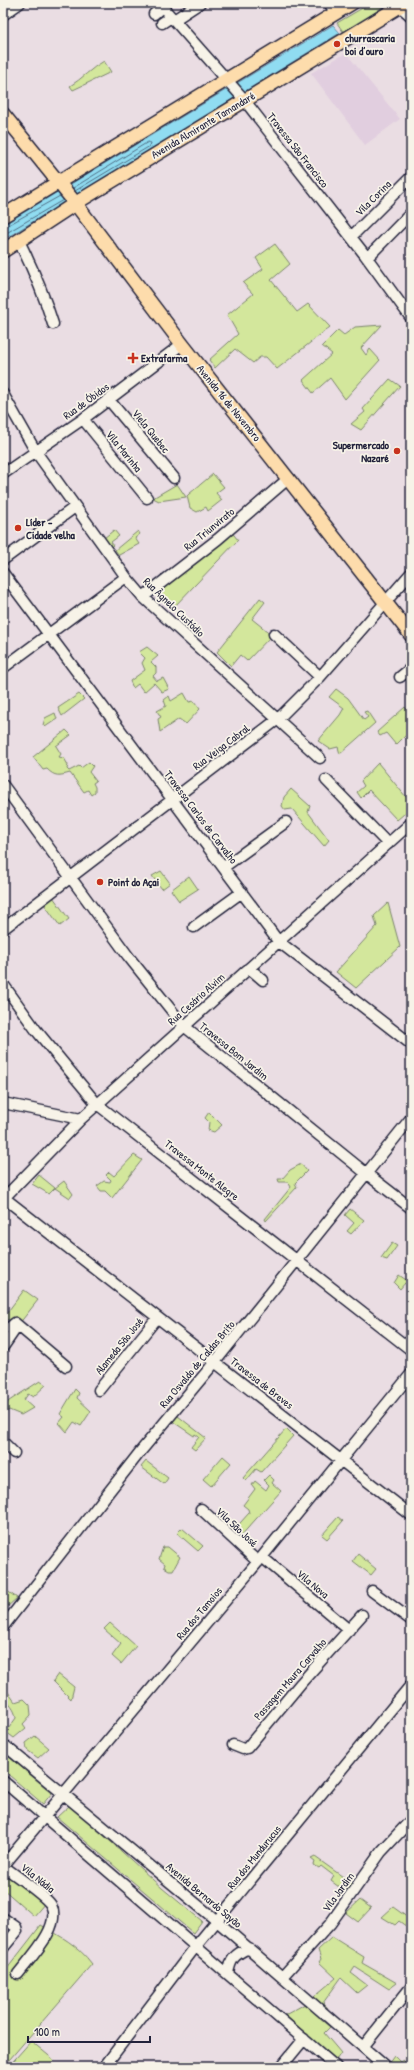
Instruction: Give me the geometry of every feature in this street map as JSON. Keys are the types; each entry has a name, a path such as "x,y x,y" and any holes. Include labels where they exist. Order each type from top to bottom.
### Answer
{"main road":[{"path":"3,216 60,184 229,81 333,8 352,3"},
{"name":"Avenida Almirante Tamandaré","path":"3,251 74,201 401,4"},
{"name":"Avenida 16 de Novembro","path":"3,114 74,201 182,344 289,478 411,635"}],"street":[{"path":"3,15 20,3"},
{"path":"162,23 200,3"},
{"path":"401,4 411,16"},
{"path":"154,14 161,5"},
{"name":"Travessa São Francisco","path":"161,5 243,98 351,237 411,318"},
{"name":"Vila Corina","path":"351,237 411,177"},
{"path":"367,258 411,213"},
{"path":"19,241 39,282 53,324"},
{"name":"Rua de Óbidos","path":"3,474 83,419 182,344"},
{"name":"Rua Âgnelo Custódio","path":"3,394 36,452 126,577 143,597 320,758"},
{"name":"Viela Quebec","path":"109,400 174,478"},
{"name":"Vila Marinha","path":"83,419 147,498"},
{"name":"Rua Triunvirato","path":"143,597 218,539 289,478"},
{"path":"3,560 75,507"},
{"name":"Travessa Carlos de Carvalho","path":"3,573 7,586 48,634 278,941 411,1044"},
{"name":"Rua Veiga Cabral","path":"3,929 278,719 320,677 411,573"},
{"path":"3,668 126,577"},
{"path":"274,634 320,677"},
{"path":"400,677 411,668"},
{"path":"326,780 388,844"},
{"name":"Travessa Bom Jardim","path":"3,785 128,956 184,1026 411,1208"},
{"path":"224,867 286,822"},
{"name":"Rua Cesário Alvim","path":"3,1198 97,1104 411,823"},
{"path":"194,927 242,892"},
{"path":"249,968 263,980"},
{"name":"Travessa Monte Alegre","path":"3,984 36,1030 97,1104 411,1350"},
{"path":"3,1103 81,1119"},
{"name":"Rua Osvaldo de Caldas Brito","path":"3,1627 140,1452 297,1261 411,1118"},
{"name":"Travessa de Breves","path":"3,1198 411,1515"},
{"name":"Alameda São José","path":"99,1390 157,1318"},
{"path":"3,1347 14,1331 9,1328 15,1323 66,1366"},
{"name":"Rua dos Tamoios","path":"3,1866 260,1560 411,1374"},
{"path":"3,1442 14,1453"},
{"name":"Vila São José","path":"200,1509 260,1560"},
{"name":"Vila Nova","path":"260,1560 349,1630"},
{"path":"372,1591 411,1620"},
{"name":"Passagem Moura Carvalho","path":"233,1745 243,1749 247,1748 301,1683 362,1615"},
{"name":"Rua dos Mundurucus","path":"104,2067 196,1946 411,1685"},
{"name":"Avenida Bernardo Sayão","path":"3,1744 217,1921 386,2067"},
{"path":"3,1781 336,2067"},
{"name":"Vila Jardim","path":"282,1977 330,1924 381,1852 411,1820"},
{"name":"Vila Nádia","path":"3,1866 50,1904 54,1917 49,1932 18,1974"},
{"path":"3,1918 16,1927 17,1931 3,1948"},
{"path":"228,1974 229,1962 237,1953 249,1948"},
{"path":"363,2047 411,1986"},
{"path":"281,2067 304,2039"}],"shaded area":[{"path":"346,53 400,119 365,145 311,73"}],"green space":[{"path":"369,4 383,7 344,33 337,23"},
{"path":"104,61 111,72 73,90 70,86"},
{"path":"275,244 290,264 271,280 297,312 308,304 330,327 277,369 266,357 260,357 253,363 235,349 215,368 209,360 238,334 227,315 253,294 243,283 263,269 256,258"},
{"path":"382,325 361,348 366,355 370,349 380,360 345,399 330,378 313,393 303,380 332,354 322,346 338,330 344,335 355,327"},
{"path":"390,379 400,386 361,430 351,424 365,412 363,409"},
{"path":"213,474 224,487 216,493 222,500 208,511 206,507 197,512 190,508 187,496"},
{"path":"177,484 186,497 159,501 153,498"},
{"path":"114,530 119,536 111,542 113,545 111,547 104,538"},
{"path":"230,530 238,540 173,608 158,594"},
{"path":"138,531 140,534 135,538 139,544 119,555 115,550"},
{"path":"260,598 265,602 252,619 272,635 247,661 240,655 231,666 217,652"},
{"path":"147,647 158,656 151,662 156,667 156,673 153,676 157,681 163,678 169,689 162,692 154,683 144,692 138,684 133,688 130,681 145,670 142,663 145,658 139,652"},
{"path":"336,689 348,698 364,720 368,717 364,712 367,711 375,723 340,754 338,747 330,749 318,741 344,708 329,697"},
{"path":"184,693 189,702 194,701 200,709 186,724 179,719 160,732 158,719 161,717 157,711 166,706 164,700 169,696 171,701"},
{"path":"79,694 84,699 62,716 58,708"},
{"path":"405,707 411,715 409,721 411,730 396,745 386,733 380,736 377,732"},
{"path":"55,713 57,719 45,727 43,725 45,718"},
{"path":"66,730 71,735 56,746 61,754 59,757 64,758 68,765 67,769 69,771 79,766 81,768 89,762 93,766 89,772 96,781 93,783 95,792 91,795 88,790 84,792 70,773 57,775 47,769 43,770 33,757"},
{"path":"378,763 411,803 411,808 397,820 369,790 361,798 357,792 364,786 361,781"},
{"path":"291,789 310,806 308,812 329,840 324,846 292,809 285,810 282,806 284,797"},
{"path":"161,871 170,883 162,889 152,876"},
{"path":"189,876 198,889 179,901 171,890"},
{"path":"53,897 69,919 60,926 44,904"},
{"path":"388,903 400,947 356,988 336,972 377,926 374,916"},
{"path":"209,1112 222,1125 214,1132 208,1130 209,1122 205,1118"},
{"path":"134,1155 142,1160 112,1198 105,1191 101,1191 97,1186 104,1181 110,1182 111,1180 106,1175 109,1172 114,1176"},
{"path":"301,1164 307,1171 295,1183 297,1187 266,1221 265,1219 291,1187 288,1182 279,1182 278,1179 282,1179 290,1170"},
{"path":"39,1175 55,1188 49,1194 32,1184"},
{"path":"64,1181 73,1194 70,1198 55,1188"},
{"path":"350,1209 364,1220 351,1234 347,1231 354,1223 345,1215"},
{"path":"392,1243 397,1246 387,1260 381,1258"},
{"path":"399,1275 409,1282 411,1281 411,1290 405,1283 400,1289 394,1283"},
{"path":"24,1290 38,1300 19,1324 3,1318"},
{"path":"40,1381 46,1385 33,1397 28,1394 24,1400 33,1408 21,1415 9,1410 5,1413 3,1408 9,1401"},
{"path":"75,1389 79,1393 77,1398 91,1411 81,1426 74,1422 67,1432 59,1423 64,1417 60,1414"},
{"path":"178,1416 206,1438 195,1450 191,1447 199,1437 195,1434 194,1436 172,1421"},
{"path":"286,1429 293,1436 261,1472 256,1469 246,1481 243,1478"},
{"path":"223,1456 231,1463 211,1486 203,1479"},
{"path":"146,1461 168,1478 164,1484 141,1467"},
{"path":"269,1475 274,1480 272,1483 281,1491 239,1538 232,1532 249,1513 248,1509 243,1505 255,1489 252,1485 255,1481 266,1490 269,1485 264,1480"},
{"path":"338,1517 343,1521 327,1539 322,1535"},
{"path":"182,1528 203,1546 198,1551 177,1533"},
{"path":"163,1547 168,1547 180,1557 173,1570 169,1570 164,1567 165,1564 159,1559"},
{"path":"358,1554 376,1569 371,1575 353,1561"},
{"path":"3,1588 17,1598 7,1607 3,1603"},
{"path":"110,1623 136,1646 121,1664 112,1656 121,1644 104,1629"},
{"path":"58,1674 74,1687 71,1699 53,1681"},
{"path":"3,1685 15,1702 24,1699 30,1705 31,1715 23,1724 26,1728 14,1738 6,1732 16,1718 13,1709 3,1692"},
{"path":"35,1736 49,1748 38,1758 27,1750 26,1743"},
{"path":"3,1752 52,1793 43,1804 3,1770"},
{"path":"70,1805 162,1888 202,1921 193,1933 57,1817"},
{"path":"315,1857 353,1884 348,1890 343,1890 331,1881 334,1876 321,1866 319,1868 314,1865 315,1862 311,1859"},
{"path":"4,1871 45,1903 34,1916 3,1889"},
{"path":"360,1900 371,1908 358,1922 346,1913"},
{"path":"393,1907 411,1920 411,1930 399,1921 395,1925 382,1917"},
{"path":"41,1925 75,1946 92,1964 3,2067 3,1974"},
{"path":"332,1937 364,1957 362,1963 397,1983 389,1989 355,1967 351,1973 367,1985 357,1993 341,1978 323,2003 328,2008 320,2019 330,2027 324,2033 341,2053 336,2060 285,2015 305,2004 336,1978 319,1962 321,1959 318,1950"},
{"path":"31,2041 54,2060 48,2067 8,2067"},
{"path":"394,2056 400,2062 403,2060 407,2064 404,2067 386,2067"}],"water":[{"path":"333,25 340,33 3,240 3,225"}],"place":[{"name":"churrascaria boi d’ouro","path":"337,44"},
{"name":"Extrafarma","path":"133,358"},
{"name":"Supermercado Nazaré","path":"397,451"},
{"name":"Líder - Cidade velha","path":"18,528"},
{"name":"Point do Açai","path":"100,882"}]}
